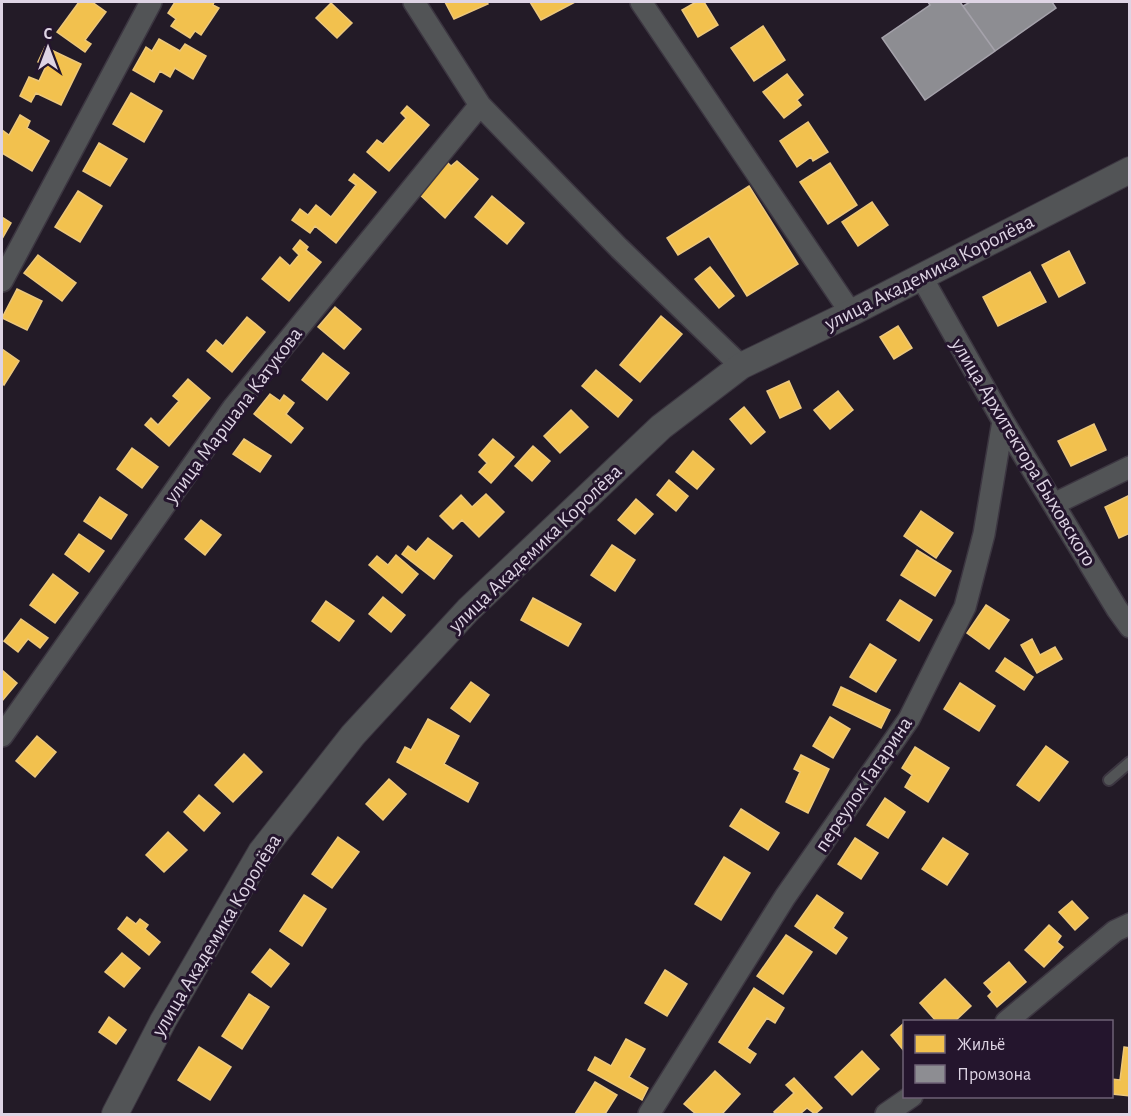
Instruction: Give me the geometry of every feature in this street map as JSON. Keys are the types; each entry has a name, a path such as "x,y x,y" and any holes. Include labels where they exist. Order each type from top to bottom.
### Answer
{"street":[{"path":"2,281 151,2"},
{"path":"414,2 480,105 619,248 741,366"},
{"path":"641,2 851,313"},
{"name":"улица Маршала Катукова","path":"2,736 233,408 480,105"},
{"name":"улица Академика Королёва","path":"115,1114 162,1021 261,852 353,735 468,610 661,427 741,366 851,313 1130,170"},
{"name":"улица Архитектора Быховского","path":"921,276 1003,421 1054,504 1123,606 1130,627"},
{"name":"переулок Гагарина","path":"649,1114 785,897 909,719 965,607 984,534 1003,421"},
{"path":"1054,504 1130,467"},
{"path":"1008,1020 1115,931 1130,924"},
{"path":"886,1114 909,1098"}],"lane":[{"path":"1109,780 1130,762"}],"building: Жильё":[{"path":"79,2 92,2 106,12 85,40 91,44 85,52 57,32"},
{"path":"175,2 214,2 213,5 219,8 201,35 195,31 190,38 171,26 176,19 168,13"},
{"path":"445,2 487,2 488,4 454,19"},
{"path":"530,2 575,2 541,20"},
{"path":"696,2 704,2 718,25 698,37 682,10"},
{"path":"331,3 352,23 337,38 316,18"},
{"path":"763,26 785,60 754,81 731,48"},
{"path":"159,39 180,51 185,44 206,56 193,79 175,68 170,77 160,71 154,82 133,70 146,47 152,51"},
{"path":"45,47 81,64 61,105 36,93 31,102 20,96 29,77 39,81 46,66 38,62"},
{"path":"787,74 803,95 797,100 801,105 784,118 763,92"},
{"path":"131,93 162,111 144,142 113,124"},
{"path":"407,106 429,125 389,171 367,152 377,140 383,144 406,118 401,113"},
{"path":"20,115 30,121 27,128 49,141 32,171 2,153 2,130 9,135"},
{"path":"808,122 828,152 813,161 811,157 797,167 780,141"},
{"path":"99,143 127,159 110,186 83,171"},
{"path":"457,161 478,179 445,218 419,194 447,162 451,166"},
{"path":"830,163 857,205 828,224 800,182"},
{"path":"354,174 376,192 336,243 315,226 310,233 292,220 300,209 308,215 316,205 331,217 356,185 349,180"},
{"path":"749,186 798,264 747,296 709,236 678,255 667,238"},
{"path":"78,191 102,206 80,242 55,227"},
{"path":"492,196 524,223 507,244 475,217"},
{"path":"872,202 888,225 858,246 842,222"},
{"path":"2,217 11,223 2,239"},
{"path":"300,240 308,247 306,250 321,262 289,301 262,279 280,257 290,266 299,255 293,249"},
{"path":"1069,251 1085,283 1059,297 1042,265"},
{"path":"38,255 76,283 62,301 24,273"},
{"path":"710,267 734,296 719,308 695,279"},
{"path":"1030,272 1046,302 998,326 983,297"},
{"path":"17,289 42,301 27,330 2,318"},
{"path":"335,307 361,329 344,349 318,327"},
{"path":"661,316 682,334 640,382 620,365"},
{"path":"247,317 265,332 232,372 207,351 216,340 223,346"},
{"path":"898,326 912,348 894,359 880,337"},
{"path":"2,349 19,361 4,385 2,383"},
{"path":"323,353 349,373 327,400 302,380"},
{"path":"596,370 632,400 618,417 582,386"},
{"path":"188,379 210,398 169,446 145,425 151,418 158,425 179,401 173,396"},
{"path":"789,381 801,408 780,418 767,391"},
{"path":"838,391 853,410 830,429 814,410"},
{"path":"270,394 280,401 284,395 294,403 286,414 303,428 291,443 254,414"},
{"path":"744,407 765,432 751,444 730,419"},
{"path":"571,410 588,427 560,453 544,436"},
{"path":"1094,424 1106,450 1071,466 1058,441"},
{"path":"244,439 271,456 260,472 233,454"},
{"path":"493,439 514,457 491,483 479,472 487,463 479,455"},
{"path":"533,446 550,461 532,481 515,466"},
{"path":"132,448 158,467 142,488 117,469"},
{"path":"693,451 714,469 697,489 676,472"},
{"path":"669,480 688,496 676,511 657,495"},
{"path":"486,494 504,512 479,537 462,520 453,529 440,516 461,495 472,507"},
{"path":"1130,495 1130,533 1119,538 1105,507"},
{"path":"100,497 127,515 111,539 84,521"},
{"path":"636,499 653,514 635,534 618,520"},
{"path":"921,511 953,533 936,558 904,536"},
{"path":"201,520 221,535 205,555 185,539"},
{"path":"79,534 104,551 89,572 65,554"},
{"path":"428,538 452,556 434,579 402,554 408,546 416,552"},
{"path":"612,545 635,560 615,591 591,575"},
{"path":"917,550 951,571 935,596 901,575"},
{"path":"396,555 418,574 402,593 369,565 377,556 388,565"},
{"path":"53,574 78,593 55,623 30,605"},
{"path":"383,597 405,615 391,632 369,614"},
{"path":"533,598 581,624 568,646 521,620"},
{"path":"900,600 932,620 919,641 887,620"},
{"path":"326,601 354,621 339,641 312,621"},
{"path":"986,605 1009,620 989,649 967,633"},
{"path":"21,619 48,638 40,648 28,639 18,652 4,641"},
{"path":"1032,639 1040,655 1055,647 1062,659 1037,673 1021,645"},
{"path":"870,644 896,660 876,692 850,677"},
{"path":"1005,658 1033,677 1024,690 996,671"},
{"path":"2,670 17,683 2,701"},
{"path":"471,682 489,695 470,722 451,708"},
{"path":"960,683 995,706 979,731 944,709"},
{"path":"841,687 890,710 881,728 833,705"},
{"path":"830,717 850,729 833,758 813,746"},
{"path":"428,719 459,736 444,764 478,783 468,802 397,762 405,747 411,750"},
{"path":"37,736 56,752 35,777 16,761"},
{"path":"1046,746 1068,762 1039,801 1017,785"},
{"path":"915,747 949,768 928,802 905,787 912,775 902,768"},
{"path":"244,754 262,772 233,802 215,785"},
{"path":"801,755 829,769 808,813 786,802 800,772 794,769"},
{"path":"389,779 406,794 383,820 366,804"},
{"path":"199,795 220,813 204,831 184,812"},
{"path":"885,798 905,812 888,838 867,825"},
{"path":"741,809 779,833 768,850 730,826"},
{"path":"168,832 187,850 164,872 146,855"},
{"path":"338,837 359,852 332,888 312,874"},
{"path":"855,838 878,853 861,879 838,864"},
{"path":"943,838 968,854 947,885 922,869"},
{"path":"724,857 750,873 721,920 695,904"},
{"path":"304,895 326,909 302,946 280,931"},
{"path":"817,895 843,913 833,928 847,938 836,954 795,926"},
{"path":"1072,901 1088,918 1075,930 1059,912"},
{"path":"127,917 136,924 140,919 148,925 145,929 160,942 149,955 118,929"},
{"path":"1049,925 1061,936 1057,942 1063,947 1044,967 1025,950"},
{"path":"786,935 812,952 783,994 757,976"},
{"path":"270,949 289,964 271,987 252,972"},
{"path":"122,953 140,968 124,987 105,972"},
{"path":"1009,962 1026,982 997,1007 988,996 992,992 984,983"},
{"path":"665,970 687,984 667,1016 645,1003"},
{"path":"945,979 971,1006 956,1020 935,1020 920,1003"},
{"path":"754,988 784,1008 775,1023 767,1018 747,1048 756,1054 750,1063 719,1042"},
{"path":"249,994 269,1007 242,1049 222,1036"},
{"path":"109,1017 126,1030 116,1044 99,1032"},
{"path":"903,1024 903,1050 891,1035"},
{"path":"626,1039 645,1049 629,1077 648,1088 642,1100 588,1070 595,1057 611,1066"},
{"path":"199,1047 231,1067 210,1100 178,1080"},
{"path":"1124,1047 1130,1048 1130,1096 1113,1094 1113,1079 1120,1080"},
{"path":"862,1051 879,1069 852,1095 835,1077"},
{"path":"715,1071 740,1094 722,1114 696,1114 684,1104"},
{"path":"794,1078 822,1108 815,1114 807,1108 800,1114 774,1112 794,1093 786,1085"},
{"path":"595,1082 617,1095 605,1114 575,1114"}],"building: Промзона":[{"path":"928,2 960,2 995,51 925,100 882,38 930,5"},
{"path":"970,2 1052,2 1056,8 995,51 963,6"}]}
